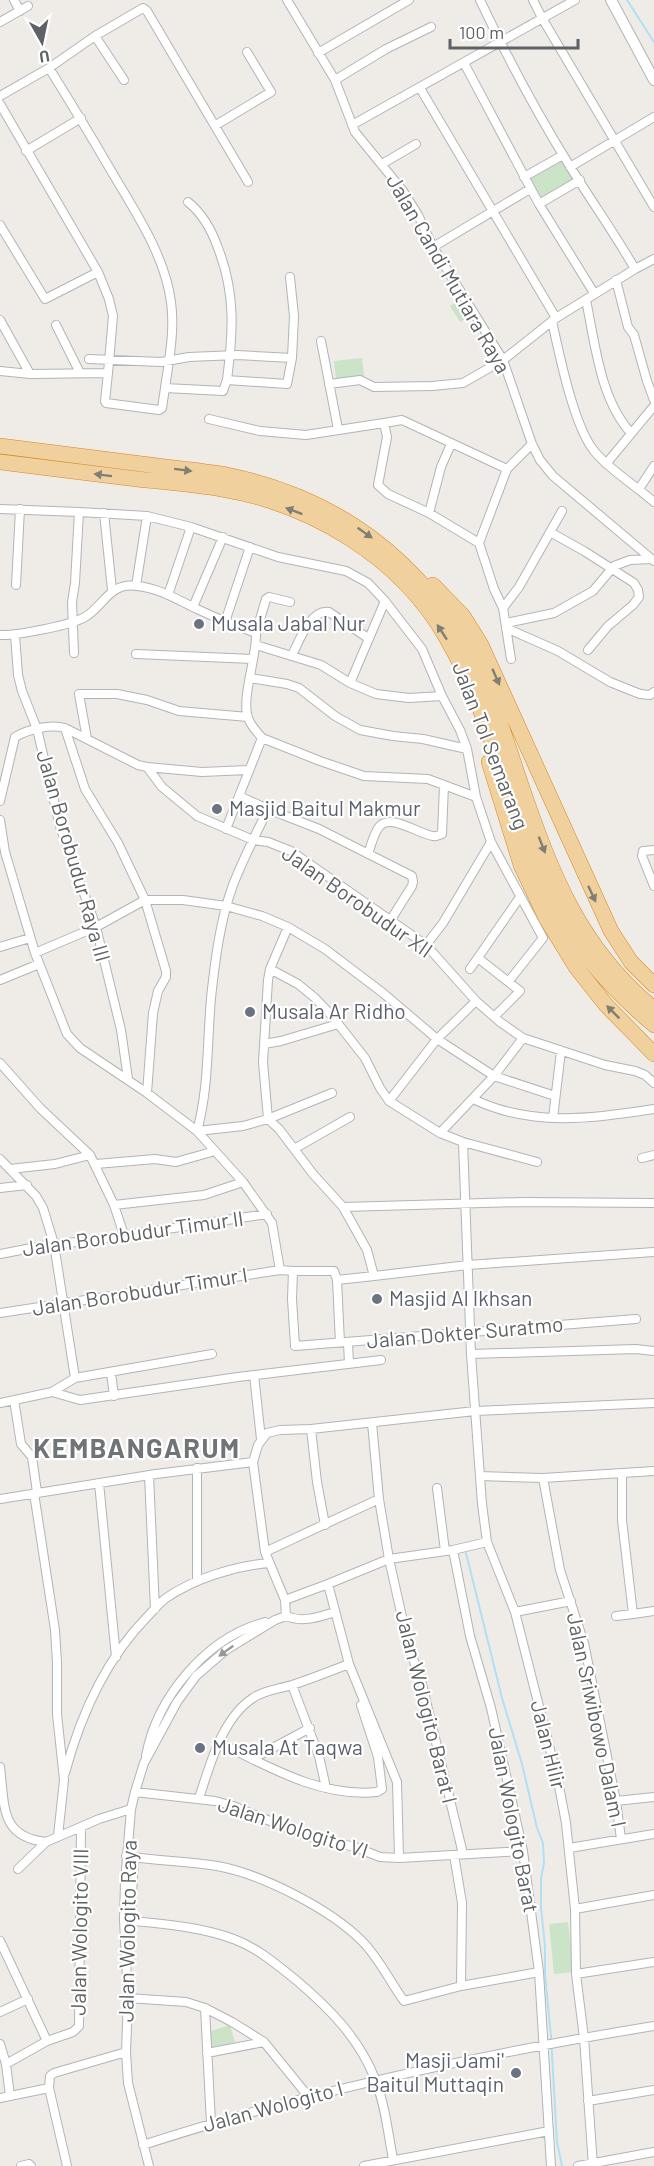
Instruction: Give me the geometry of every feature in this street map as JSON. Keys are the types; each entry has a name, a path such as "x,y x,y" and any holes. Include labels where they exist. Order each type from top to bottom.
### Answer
{"highway":[{"name":"Jalan Tol Semarang","path":"0,446 226,475 271,487 311,502 344,518 393,553 422,584 457,630 481,675 543,849 568,903 596,949 654,1009"},
{"name":"Jalan Tol Semarang","path":"0,462 224,489 270,502 338,531 380,560 414,592 445,636 478,703 530,851 556,910 586,956 632,1007 654,1025"},
{"path":"393,553 436,588 462,616 481,645 610,931 632,962 654,985"},
{"path":"478,703 490,767 521,865 546,918 576,967 606,1005 654,1054"}],"street":[{"path":"14,0 20,11"},
{"name":"Jalan Candi Mutiara Raya","path":"287,0 335,80 356,134 382,164 418,215 499,363 540,460 553,476 652,560"},
{"path":"318,53 410,0"},
{"path":"480,0 500,42 563,155 635,269"},
{"path":"533,0 654,207"},
{"path":"352,125 575,0"},
{"path":"611,0 654,80"},
{"path":"0,22 28,6"},
{"path":"0,96 49,68 95,36 143,8 147,11 216,125 248,183"},
{"path":"335,80 386,49 431,27"},
{"path":"95,36 124,80"},
{"path":"216,125 271,92 247,52"},
{"path":"465,63 531,191 594,293"},
{"path":"0,104 98,272 109,299 113,316 106,403 159,410 162,408 172,326 172,302 166,276 144,226 49,68"},
{"path":"420,88 495,212 554,319 562,367 581,426 593,450 606,464 654,502"},
{"path":"616,143 654,117"},
{"path":"26,151 81,118"},
{"path":"572,169 654,123"},
{"path":"382,164 416,144"},
{"path":"524,177 563,155"},
{"path":"539,204 580,180"},
{"path":"435,249 531,191"},
{"path":"165,388 223,391 230,356 232,304 226,271 208,225 188,202"},
{"path":"0,225 45,299 98,272"},
{"path":"329,384 360,380 374,387 464,383 499,363 554,319 616,280 652,260 654,272"},
{"path":"227,380 285,385 288,383 294,316 290,277"},
{"path":"616,280 628,327 634,335 646,381 654,400"},
{"path":"586,300 603,378 620,421 631,432"},
{"path":"0,320 30,374"},
{"path":"56,325 80,373"},
{"path":"321,341 338,429"},
{"path":"88,359 160,362 189,357 292,358"},
{"path":"0,371 30,374 108,373"},
{"path":"606,464 654,406"},
{"path":"208,419 272,432 306,435 402,420 507,469"},
{"path":"384,423 387,436 378,485 388,494 429,513 479,543"},
{"path":"429,513 441,466 450,444"},
{"path":"511,659 503,608 494,589 479,543 507,469 532,444"},
{"path":"639,489 654,466"},
{"path":"0,509 147,516 223,537 278,557 352,574 368,583 422,649 467,749 476,797 491,842 543,938 509,981"},
{"path":"16,585 20,509"},
{"path":"503,608 519,587 562,511"},
{"path":"74,653 72,602 79,512"},
{"path":"104,513 112,590"},
{"path":"136,586 147,516"},
{"path":"168,595 191,527"},
{"path":"550,532 634,583 638,590 639,597 633,605 608,627 588,650"},
{"path":"194,607 223,537"},
{"path":"225,622 250,547"},
{"path":"506,626 562,609 593,591 614,566 630,560 652,560"},
{"path":"0,635 15,635 84,618 112,590 136,586 168,595 225,622 256,633"},
{"path":"290,602 269,597 266,599 256,633 247,703 248,717 262,738 364,776 429,779 476,797"},
{"path":"350,683 385,601"},
{"path":"292,655 307,627 316,615 323,611 329,612 368,638"},
{"path":"506,626 558,651 610,682 640,694 652,693"},
{"name":"Jalan Borobudur Raya III","path":"15,635 18,675 37,729 60,826 96,927 121,1030 128,1079"},
{"path":"256,645 321,665 350,683 376,694 390,697 442,696"},
{"path":"136,654 253,659"},
{"path":"250,678 299,688 335,716 360,730 423,739 467,749"},
{"path":"87,739 79,694 117,694 147,700 179,711 248,717"},
{"path":"0,801 15,737 55,725 147,767 202,772 248,770"},
{"path":"65,728 85,789 118,843 145,900 166,972 166,977 158,991 153,1013 147,1093"},
{"path":"226,829 262,738"},
{"name":"Jalan Borobudur XII","path":"147,767 162,787 197,816 254,840 268,842 291,851 426,945 476,1001 523,1038 605,1065 635,1071 654,1083"},
{"path":"368,854 381,824 409,827 432,836 442,834 444,784"},
{"path":"239,796 319,829 411,876 412,886 390,921"},
{"path":"197,1131 201,1119 208,1056 211,998 226,906 233,885 268,809"},
{"path":"0,820 5,852 30,938 67,1034 80,1048 128,1079 197,1131 243,1182 267,1214 272,1223 280,1270"},
{"path":"426,945 443,922 491,842"},
{"path":"653,881 642,853 654,850"},
{"path":"470,969 520,897"},
{"path":"35,953 96,927 145,900 183,900 226,906 262,916 288,927 325,949 383,993 437,1039 494,1076 555,1096"},
{"path":"288,927 270,969 268,980 263,1062 268,1119 343,1207 367,1250 374,1276"},
{"path":"0,946 30,938"},
{"path":"478,958 520,992 494,1017"},
{"path":"0,980 39,964"},
{"path":"270,969 297,984 315,998 338,1023 365,1058 389,1101 441,1133 464,1142 537,1162"},
{"path":"389,1101 437,1039 476,1001"},
{"path":"264,1044 338,1023"},
{"path":"441,1133 494,1076 523,1038"},
{"path":"553,1118 561,1051"},
{"path":"0,1063 40,1108 90,1155 114,1205 124,1235"},
{"path":"197,1131 243,1126 268,1119 332,1093"},
{"path":"473,1099 493,1109 528,1117 618,1115 654,1109"},
{"path":"294,1149 350,1117"},
{"name":"Jalan Hilir","path":"464,1142 471,1354 487,1542 515,1612 558,1781 569,1848 575,1909 576,1974 584,2038 593,2164"},
{"path":"96,1164 155,1159 176,1162 215,1151"},
{"path":"10,1169 55,1164 90,1155"},
{"path":"642,1158 654,1155"},
{"path":"0,1159 27,1185 43,1208 54,1244 75,1378"},
{"path":"114,1205 204,1195 243,1182"},
{"path":"0,1188 27,1185"},
{"path":"343,1207 522,1202 654,1203"},
{"name":"Jalan Borobudur Timur II","path":"0,1254 54,1244 267,1214"},
{"path":"349,1363 344,1343 337,1280 468,1265 654,1252"},
{"name":"Jalan Borobudur Timur I","path":"0,1313 280,1270 330,1269 334,1271 337,1280"},
{"name":"Jalan Dokter Suratmo","path":"293,1271 294,1346 636,1319"},
{"path":"471,1354 636,1349 654,1351"},
{"name":"Jalan Dokter Suratmo","path":"0,1403 52,1392 75,1378 212,1354"},
{"name":"Jalan Dokter Suratmo","path":"52,1392 80,1400 254,1375 381,1360"},
{"path":"111,1373 114,1396"},
{"path":"254,1375 261,1439 253,1462 265,1552 285,1600 286,1616 296,1620 308,1620 334,1612"},
{"path":"15,1400 21,1444 32,1457 55,1630 57,1714 64,1779"},
{"path":"261,1439 267,1434 280,1430 311,1430 475,1411 654,1403"},
{"name":"Jalan Wologito Barat I","path":"372,1423 379,1498 389,1559 409,1648 421,1680 459,1855 462,1903 461,1986"},
{"path":"311,1430 325,1525"},
{"path":"0,1499 149,1475 253,1462"},
{"path":"197,1468 197,1581"},
{"path":"480,1476 543,1478 654,1471"},
{"path":"622,1474 622,1520 633,1614"},
{"path":"149,1475 155,1609"},
{"name":"Jalan Sriwibowo Dalam I","path":"543,1478 560,1570 584,1643 616,1801 621,1839"},
{"path":"99,1483 116,1657"},
{"name":"Jalan Wologito Barat","path":"437,1488 449,1550 491,1708 523,1851 551,2044 549,2131 551,2166"},
{"path":"265,1552 379,1498"},
{"path":"285,1600 389,1559 487,1542"},
{"path":"58,1836 64,1779 78,1731 95,1692 128,1636 165,1598 197,1581 269,1563"},
{"path":"219,1742 306,1783 344,1791 370,1792 382,1789 378,1757 349,1664 328,1584"},
{"path":"515,1612 571,1601"},
{"path":"616,1616 654,1611"},
{"name":"Jalan Wologito Raya","path":"149,2166 128,2083 126,2052 127,1920 131,1809 135,1792 151,1734 171,1697 188,1673 220,1643 244,1629 286,1616"},
{"path":"199,1798 219,1742 240,1709 251,1698 349,1664"},
{"path":"349,1664 397,1782 399,1858"},
{"path":"292,1685 310,1728 326,1788"},
{"path":"252,1759 310,1728"},
{"path":"0,1767 3,1820 14,1832 31,1840 46,1842"},
{"name":"Jalan Wologito VI","path":"135,1792 199,1798 233,1806 307,1836 355,1847 380,1857 523,1851"},
{"path":"616,1801 654,1797"},
{"path":"18,1869 46,1842 99,1819 131,1809"},
{"name":"Jalan Wologito VIII","path":"6,2064 47,2041 73,2032 79,2026 81,1827"},
{"path":"569,1848 654,1834"},
{"path":"130,1856 219,1866 262,1881 304,1900 333,1918 363,1942 404,2001 461,1986 539,1972"},
{"path":"575,1909 654,1895"},
{"path":"127,1920 208,1931 237,1940 274,1960 338,2019 366,2057 376,2080 390,2162"},
{"path":"127,1935 149,1923"},
{"path":"0,1941 47,2041"},
{"path":"576,1974 654,1962"},
{"path":"128,1998 186,2002 205,2008 264,2042 308,2096"},
{"path":"0,2012 28,1999"},
{"path":"205,2008 211,2123"},
{"name":"Jalan Wologito I","path":"143,2145 211,2123 376,2080 551,2044 654,2026"},
{"path":"207,2053 264,2042"},
{"path":"0,2044 6,2064 10,2096"},
{"path":"67,2166 49,2088 49,2079 54,2073 126,2052"},
{"path":"0,2098 49,2088"},
{"path":"588,2101 654,2090"},
{"path":"364,2166 549,2131"},
{"path":"578,2166 654,2152"},
{"path":"21,2166 30,2164 31,2166"}],"green space":[{"path":"562,159 574,180 541,198 529,177"},
{"path":"460,300 470,316 460,322 450,306"},
{"path":"362,358 364,376 336,379 334,361"},
{"path":"568,1922 574,1972 554,1974 549,1924"},
{"path":"230,2025 235,2042 211,2049 205,2033"}],"waterway":[{"path":"627,0 654,42"},
{"path":"466,1553 502,1698 543,1843 541,1908 557,2142 562,2166"}],"place":[{"name":"Musala Jabal Nur","path":"199,624"},
{"name":"Masjid Baitul Makmur","path":"217,809"},
{"name":"Musala Ar Ridho","path":"250,1012"},
{"name":"Masjid Al Ikhsan","path":"377,1299"},
{"name":"Musala At Taqwa","path":"200,1748"},
{"name":"Masji Jami' Baitul Muttaqin","path":"516,2073"}],"district":[{"name":"KEMBANGARUM","path":"137,1449"}]}
